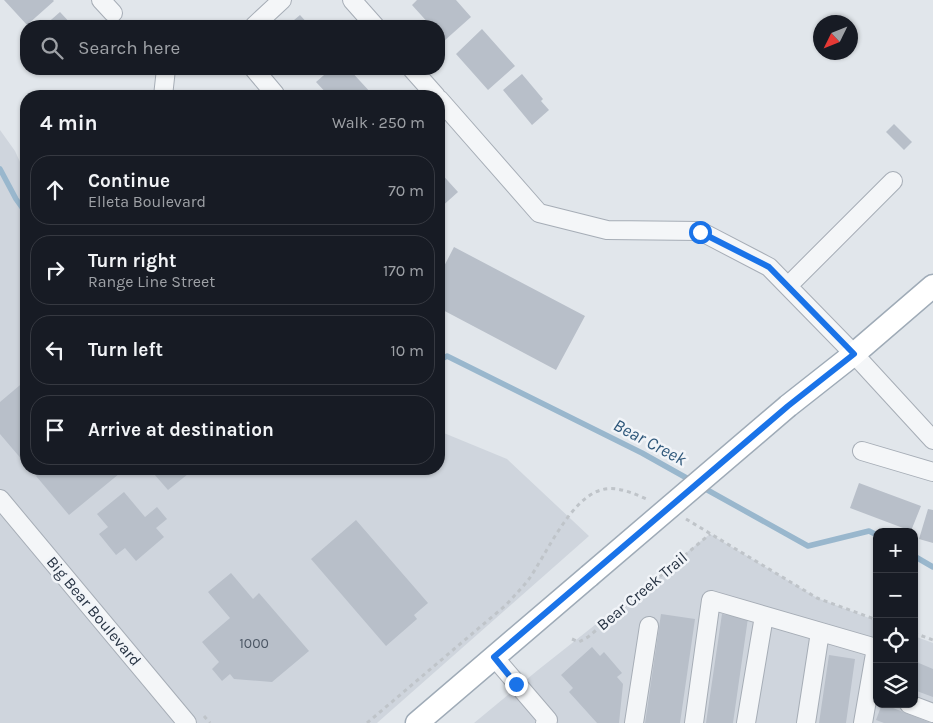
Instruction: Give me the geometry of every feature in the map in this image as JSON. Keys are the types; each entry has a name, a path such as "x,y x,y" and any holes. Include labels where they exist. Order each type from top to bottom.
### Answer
{"main road":[{"path":"417,723 788,406 854,354 933,286"}],"street":[{"path":"260,20 282,0"},
{"path":"352,0 370,20"},
{"path":"164,90 165,75"},
{"path":"259,75 272,90"},
{"path":"417,75 431,90"},
{"path":"445,106 539,213 607,230 700,232 769,267 854,354 933,440"},
{"path":"788,286 893,181"},
{"path":"862,451 933,472"},
{"name":"Big Bear Boulevard","path":"0,499 187,723"},
{"path":"694,723 710,600 876,648 875,663"},
{"path":"746,723 764,616"},
{"path":"634,723 649,626"},
{"path":"806,723 820,632"},
{"path":"494,657 548,722"},
{"path":"863,723 873,690"},
{"path":"918,707 933,713"}],"path":[{"name":"Bear Creek Trail","path":"572,639 579,642 588,637 710,534"},
{"path":"918,634 933,640"}],"shaded area":[{"path":"0,130 15,151 20,162 20,475 445,475 445,433 507,459 589,536 377,723 0,723"},
{"path":"710,534 817,598 873,619 873,708 918,708 918,637 933,643 933,723 474,723"}],"building":[{"path":"4,0 54,1 33,20 22,20"},
{"path":"417,0 456,0 471,17 445,40 445,20 426,20 412,5"},
{"path":"60,12 67,20 51,20"},
{"path":"300,15 305,20 294,20"},
{"path":"482,29 515,66 488,90 456,54"},
{"path":"522,74 543,99 541,101 549,110 532,125 503,90"},
{"path":"324,75 355,75 368,90 323,90 316,82"},
{"path":"894,124 912,142 904,150 886,132"},
{"path":"445,178 458,192 445,204"},
{"path":"454,247 585,316 556,370 445,311 445,264"},
{"path":"20,385 20,457 0,434 0,402"},
{"path":"37,475 118,475 69,515 36,476"},
{"path":"155,475 187,475 168,490"},
{"path":"859,483 921,506 912,528 903,528 850,508"},
{"path":"124,492 145,517 157,507 167,519 156,528 164,537 136,561 125,548 116,555 99,534 108,527 97,514"},
{"path":"928,509 933,510 933,543 919,539"},
{"path":"356,520 428,603 414,615 417,619 386,646 311,559"},
{"path":"231,573 253,599 259,593 309,651 272,682 234,679 230,674 222,681 212,669 219,662 202,642 230,618 208,592"},
{"path":"661,614 695,619 680,723 645,723"},
{"path":"722,614 748,618 733,723 706,723"},
{"path":"592,647 600,656 604,652 622,673 617,677 623,684 619,723 597,723 569,692 573,688 561,675"},
{"path":"829,655 855,659 846,723 819,723"},
{"path":"918,663 933,669 933,697 918,691"},
{"path":"880,708 892,708 931,723 884,723 876,720"}],"waterway":[{"name":"Bear Creek","path":"0,169 20,205"},
{"name":"Bear Creek","path":"445,357 447,356 642,453 692,481"},
{"name":"Bear Creek","path":"702,487 808,546 869,531 873,533"},
{"name":"Bear Creek","path":"918,558 933,567"}],"route":[{"path":"516,684 494,657 788,406 854,354 769,267 700,232"}]}
